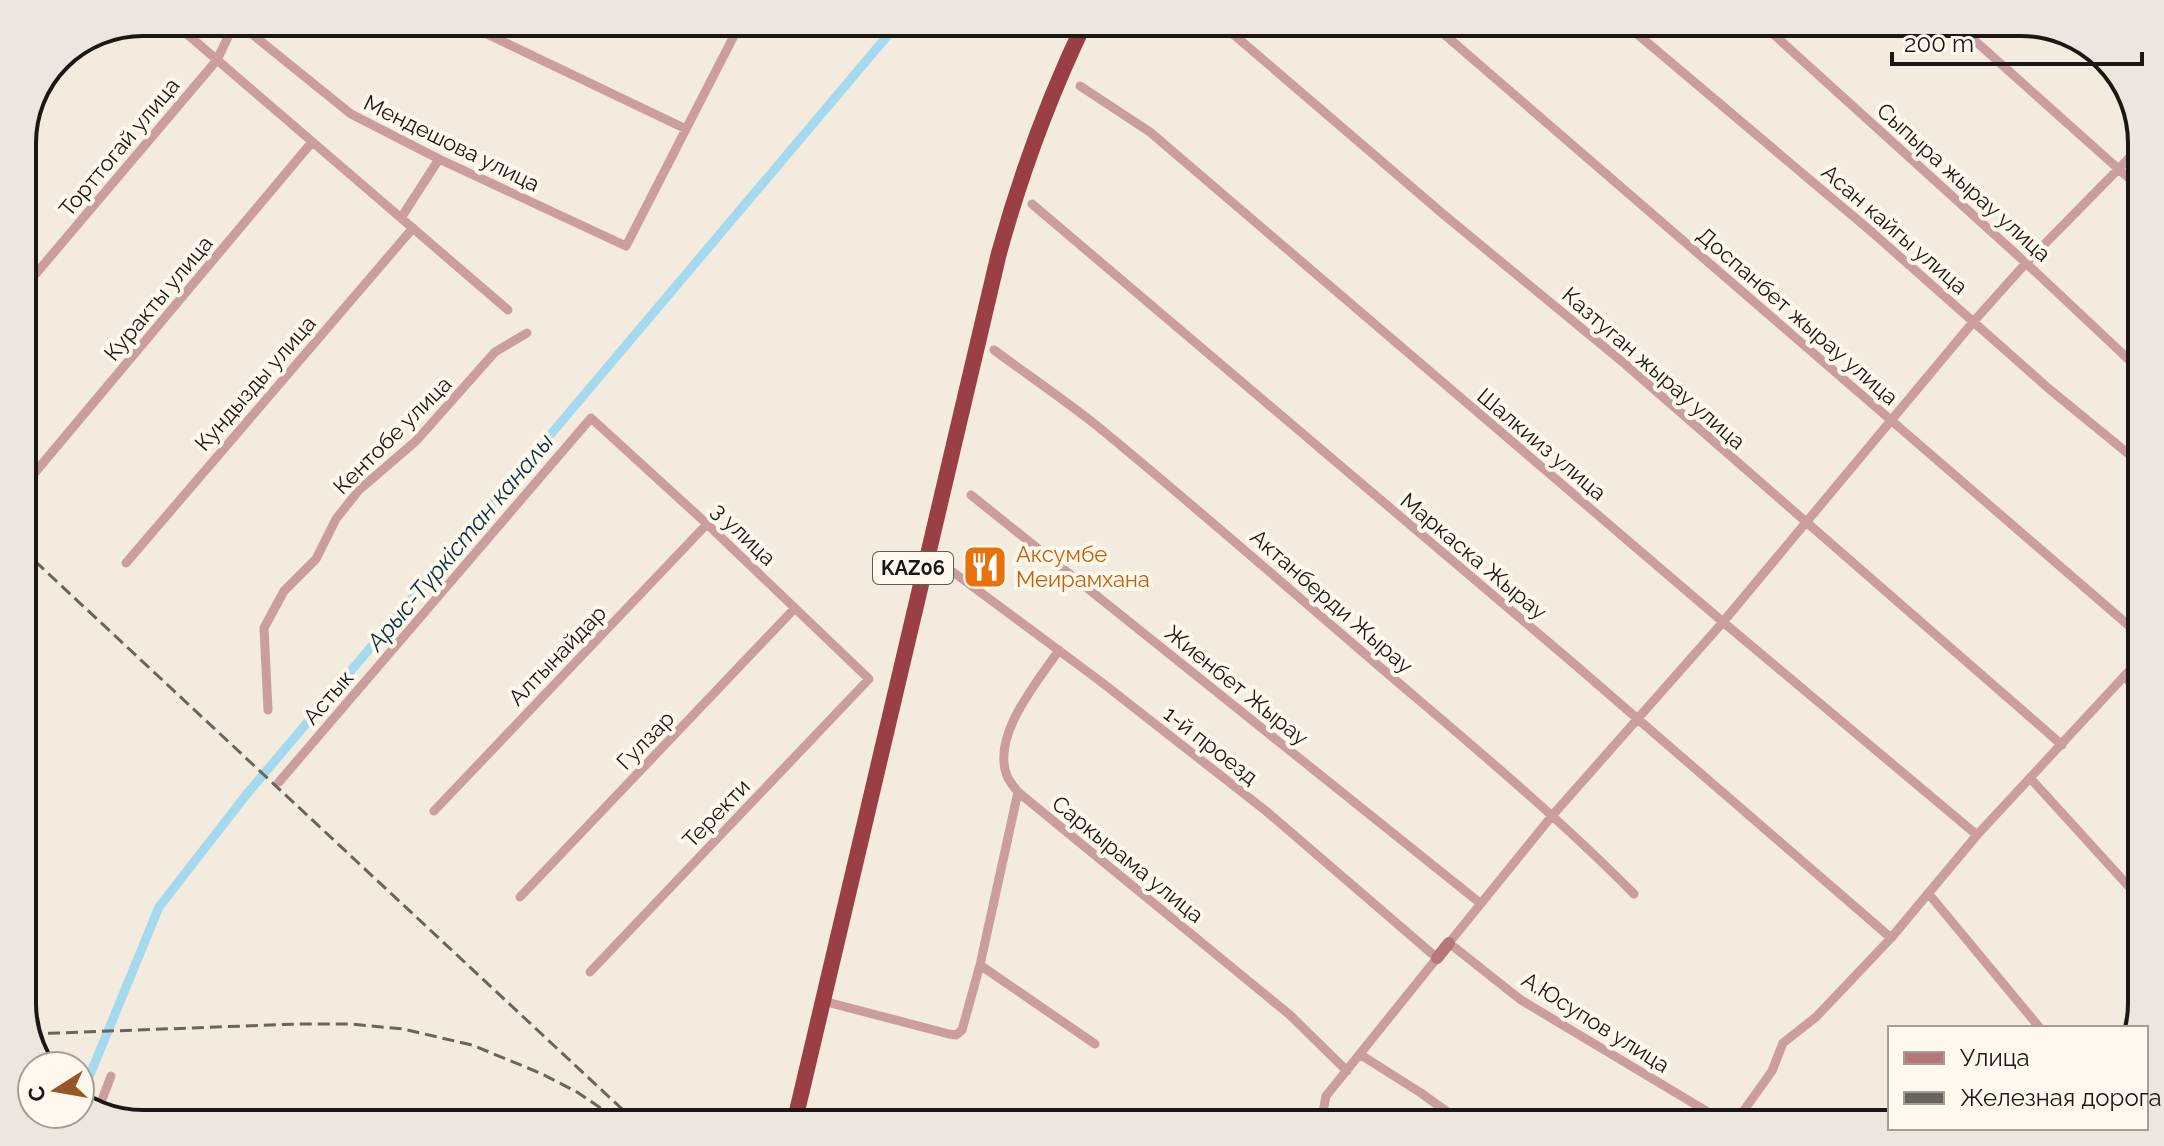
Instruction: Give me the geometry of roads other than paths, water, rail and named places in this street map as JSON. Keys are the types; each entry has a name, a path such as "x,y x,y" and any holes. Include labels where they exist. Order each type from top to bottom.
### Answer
{"highway":[{"name":"KАZ06","path":"787,1110 988,250 1029,121 1067,36"},
{"name":"KАZ06","path":"797,1110 999,253 1039,125 1079,36"}],"street":[{"path":"189,36 508,310"},
{"name":"Торттогай улица","path":"36,273 217,60 229,36"},
{"name":"Мендешова улица","path":"254,36 351,114 439,159 626,246 686,129"},
{"path":"491,36 686,129 734,36"},
{"name":"Казтуган жырау улица","path":"1235,36 1443,214 1625,364 2062,745"},
{"name":"Доспанбет жырау улица","path":"1446,36 2128,625"},
{"name":"Асан кайгы улица","path":"1639,36 2128,454"},
{"name":"Сыпыра жырау улица","path":"1775,36 2128,359"},
{"path":"1970,36 2128,177"},
{"name":"Шалкииз улица","path":"1080,86 1150,132 1977,835"},
{"name":"Куракты улица","path":"36,471 312,142"},
{"path":"401,218 439,159"},
{"path":"1323,1110 1326,1096 1361,1055 1400,1000 1551,817 1723,622 1974,321 2026,263 2128,160"},
{"name":"Маркаска Жырау","path":"1032,204 1891,938"},
{"name":"Кундызды улица","path":"126,563 413,228"},
{"name":"Кентобе улица","path":"268,710 264,628 284,591 316,559 336,519 359,490 416,441 495,352 527,333"},
{"name":"Актанберди Жырау","path":"994,350 1094,424 1260,563 1493,763 1551,817 1571,831 1634,894"},
{"name":"3 улица","path":"591,418 869,679"},
{"name":"Астык","path":"279,782 591,418"},
{"name":"Жиенбет Жырау","path":"971,495 1480,903"},
{"name":"Алтынайдар","path":"434,811 707,524"},
{"name":"1-й проезд","path":"953,572 1266,811 1437,958"},
{"name":"Гулзар","path":"520,897 795,608"},
{"path":"1018,792 1007,776 1005,764 1013,719 1059,650"},
{"name":"А.Юсупов улица","path":"1744,1110 1772,1071 1783,1043 1816,1017 1891,938 1977,835 2128,672"},
{"path":"2124,676 2128,680"},
{"name":"Теректи","path":"590,972 869,679"},
{"path":"2031,779 2128,886"},
{"name":"Саркырама улица","path":"823,1001 956,1035 962,1030 980,965 1018,792 1290,1015 1347,1071"},
{"path":"1928,893 2038,1026"},
{"name":"А.Юсупов улица","path":"1449,943 1521,1000 1705,1110"},
{"path":"980,965 1095,1044"},
{"path":"1361,1055 1443,1110"},
{"path":"102,1101 111,1076"}],"waterway":[{"name":"Арыс-Түркістан каналы","path":"96,1060 159,907 246,795 887,36"}],"railway":[{"path":"36,562 623,1110"},
{"path":"41,1034 298,1024 351,1024 403,1029 472,1045 540,1073 603,1110"}],"place":[{"name":"Аксумбе Меирамхана","path":"985,567"}]}
